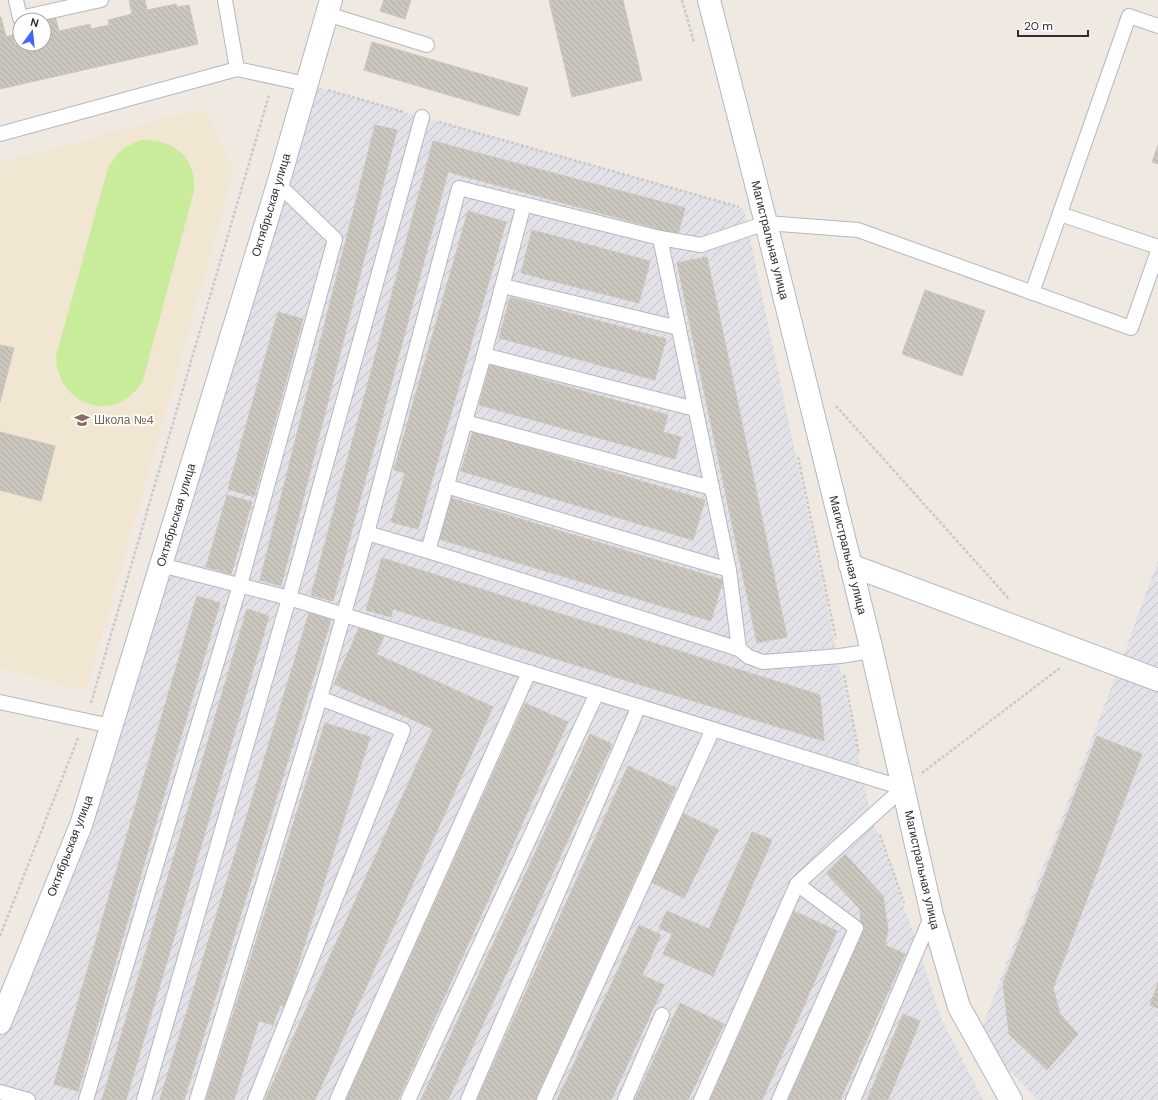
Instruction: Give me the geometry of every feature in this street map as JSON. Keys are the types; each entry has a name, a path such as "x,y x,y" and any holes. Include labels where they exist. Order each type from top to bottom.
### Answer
{"street":[{"name":"Магистральная улица","path":"709,0 757,226 850,565 872,651 932,915 959,1007 1011,1100"},
{"name":"Октябрьская улица","path":"0,1023 81,825 278,184 329,7"},
{"path":"850,565 1158,680"}],"lane":[{"path":"16,0 20,18 101,0"},
{"path":"225,0 237,68"},
{"path":"329,7 427,45"},
{"path":"1032,293 1129,16 1158,26"},
{"path":"0,134 237,68 306,84"},
{"path":"144,1100 289,598 422,117"},
{"path":"86,1100 240,586 335,239 278,184"},
{"path":"197,1100 320,698 367,533 459,188 660,238 701,245 757,226 858,230 1131,328 1158,251"},
{"path":"428,551 484,355 524,204"},
{"path":"1060,214 1158,247"},
{"path":"660,238 729,570 739,649"},
{"path":"503,286 679,328"},
{"path":"484,355 695,409"},
{"path":"465,422 712,488"},
{"path":"446,486 729,570"},
{"path":"367,533 739,649 749,658 763,662 840,656 872,651"},
{"path":"161,565 289,598 903,788"},
{"path":"337,1100 529,672"},
{"path":"408,1100 597,693"},
{"path":"255,1100 402,730 320,698"},
{"path":"0,702 111,726"},
{"path":"468,1100 639,706"},
{"path":"544,1100 713,729"},
{"path":"702,1100 796,884 903,788"},
{"path":"779,1100 856,928 796,884"},
{"path":"853,1100 932,915"},
{"path":"625,1100 662,1015"},
{"path":"0,1092 28,1100"}],"path":[{"path":"682,0 695,45"},
{"path":"0,936 89,710 274,77"},
{"path":"306,84 744,208 757,226"},
{"path":"835,405 1013,602"},
{"path":"798,454 864,776"},
{"path":"903,788 1082,652"},
{"path":"873,815 906,909"}],"shaded area":[{"path":"306,84 744,209 871,816 918,946 941,1018 983,1100 28,1100 0,1092 0,1023 81,825"},
{"name":"Школа №4","path":"204,108 234,171 86,691 0,668 0,163"},
{"path":"1158,560 1158,679 1120,665"},
{"path":"1119,667 1158,682 1158,1100 1038,1100 978,1038"}],"green space":[{"path":"142,140 164,143 181,153 192,169 194,191 143,380 132,394 119,403 105,406 90,404 77,398 66,388 59,374 56,356 108,168 114,158 122,150 131,144"}],"building":[{"path":"129,0 145,0 147,10 176,4 177,7 189,5 198,44 0,89 0,17 6,37 12,35 12,52 52,52 52,17 55,16 59,31 90,24 91,29 109,25 108,20 132,14"},
{"path":"384,0 411,0 405,19 380,11"},
{"path":"549,0 623,0 642,80 572,97"},
{"path":"372,42 528,88 519,116 364,70"},
{"path":"375,125 397,130 281,586 260,580"},
{"path":"433,141 685,208 678,234 448,172 333,601 311,595"},
{"path":"1158,145 1158,164 1152,162"},
{"path":"468,211 506,222 418,529 391,522 405,473 394,470"},
{"path":"532,230 650,261 639,303 521,273"},
{"path":"707,257 787,637 757,643 677,263"},
{"path":"925,290 985,311 962,376 902,354"},
{"path":"510,297 666,339 655,380 499,338"},
{"path":"278,312 303,319 254,497 228,489"},
{"path":"0,345 14,348 0,402"},
{"path":"490,365 668,415 663,432 681,437 675,459 479,405"},
{"path":"473,431 705,500 693,540 461,471"},
{"path":"0,432 55,446 41,501 0,490"},
{"path":"227,495 252,502 231,574 206,567"},
{"path":"451,498 723,580 711,621 439,539"},
{"path":"382,558 820,695 824,741 393,609 391,617 366,610"},
{"path":"197,596 220,603 78,1091 54,1084"},
{"path":"247,609 269,616 126,1100 102,1100"},
{"path":"309,613 331,620 184,1100 160,1099"},
{"path":"360,626 384,637 376,654 493,707 315,1100 265,1100 433,729 334,684"},
{"path":"525,703 568,722 398,1100 346,1100"},
{"path":"325,723 370,737 285,1006 280,1005 273,1025 259,1021 234,1100 206,1100"},
{"path":"590,734 612,744 448,1100 421,1100"},
{"path":"1097,736 1142,754 1053,988 1060,1014 1078,1034 1047,1070 1009,1034 1003,983"},
{"path":"628,766 676,788 535,1100 477,1100"},
{"path":"682,813 718,830 684,898 649,881"},
{"path":"752,832 772,840 713,976 663,954 672,934 659,928 667,911 709,929"},
{"path":"845,854 883,896 888,930 885,945 905,954 840,1100 788,1100 861,935 860,909 826,873"},
{"path":"794,911 837,931 762,1100 710,1100"},
{"path":"639,925 661,935 642,975 664,985 611,1100 557,1100"},
{"path":"1158,983 1158,1008 1150,1005"},
{"path":"680,1003 724,1024 688,1100 635,1100"},
{"path":"903,1014 920,1021 888,1100 867,1100"}],"place":[{"name":"Школа №4","path":"82,420"}]}
